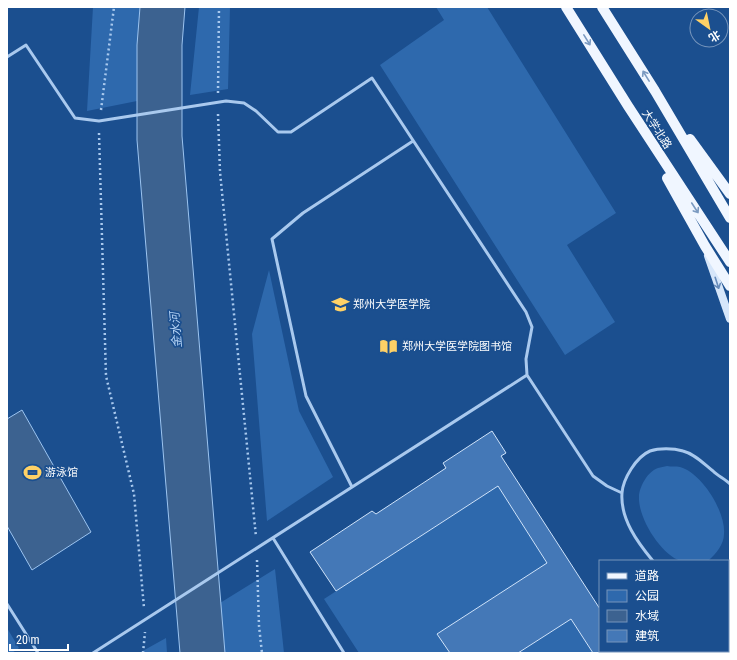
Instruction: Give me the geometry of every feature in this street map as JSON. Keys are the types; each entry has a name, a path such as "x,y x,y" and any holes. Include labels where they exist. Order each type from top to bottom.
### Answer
{"main road":[{"name":"大学北路","path":"566,7 628,106 730,262"},
{"name":"大学北路","path":"602,7 655,91 730,218"},
{"path":"655,91 730,194"},
{"path":"628,106 705,246 730,286"}],"street":[{"path":"705,246 730,319"}],"lane":[{"path":"7,57 26,45 75,118 99,121 226,101 244,103 256,111 278,132 291,132 372,78 526,312 532,327 526,359 527,374 593,476 607,486 622,493"},
{"path":"352,487 306,396 272,239 303,212 414,141"},
{"path":"93,653 527,374"},
{"path":"653,560 643,549 633,532 624,510 622,493 627,475 636,463 649,452 665,449 684,451 701,460 730,483"},
{"path":"273,538 344,653"},
{"path":"7,604 38,653"}],"path":[{"path":"114,7 99,121 106,376 134,494 145,620 143,653"},
{"path":"219,7 217,102 220,172 257,548 259,626 262,653"}],"green space":[{"path":"93,7 140,7 137,101 87,111"},
{"path":"199,7 230,7 228,89 190,95"},
{"path":"436,7 487,7 616,213 567,245 615,322 565,355 380,65 444,20"},
{"path":"269,270 299,411 333,477 267,521 252,334"},
{"path":"667,466 680,467 696,477 711,494 717,505 724,525 724,538 719,548 709,560 679,560 666,551 652,535 642,515 639,493 645,480 651,472 658,468"},
{"path":"498,486 547,563 438,634 450,653 359,653 324,599"},
{"path":"275,569 284,653 225,653 220,603"},
{"path":"571,619 593,653 518,653"},
{"path":"7,628 19,648 12,653 7,653"},
{"path":"166,638 167,653 139,653"}],"water":[{"name":"金水河","path":"140,7 185,7 182,45 182,136 225,653 180,653 137,140 137,45"},
{"name":"游泳馆","path":"22,410 91,532 32,570 7,526 7,419"}],"building":[{"path":"492,431 506,453 501,456 599,607 600,653 593,653 571,619 518,653 450,653 437,634 547,563 498,486 336,591 310,552 372,511 376,514 446,468 443,463"}],"place":[{"name":"郑州大学医学院","path":"340,304"},
{"name":"郑州大学医学院图书馆","path":"389,346"},
{"name":"游泳馆","path":"32,472"}]}
